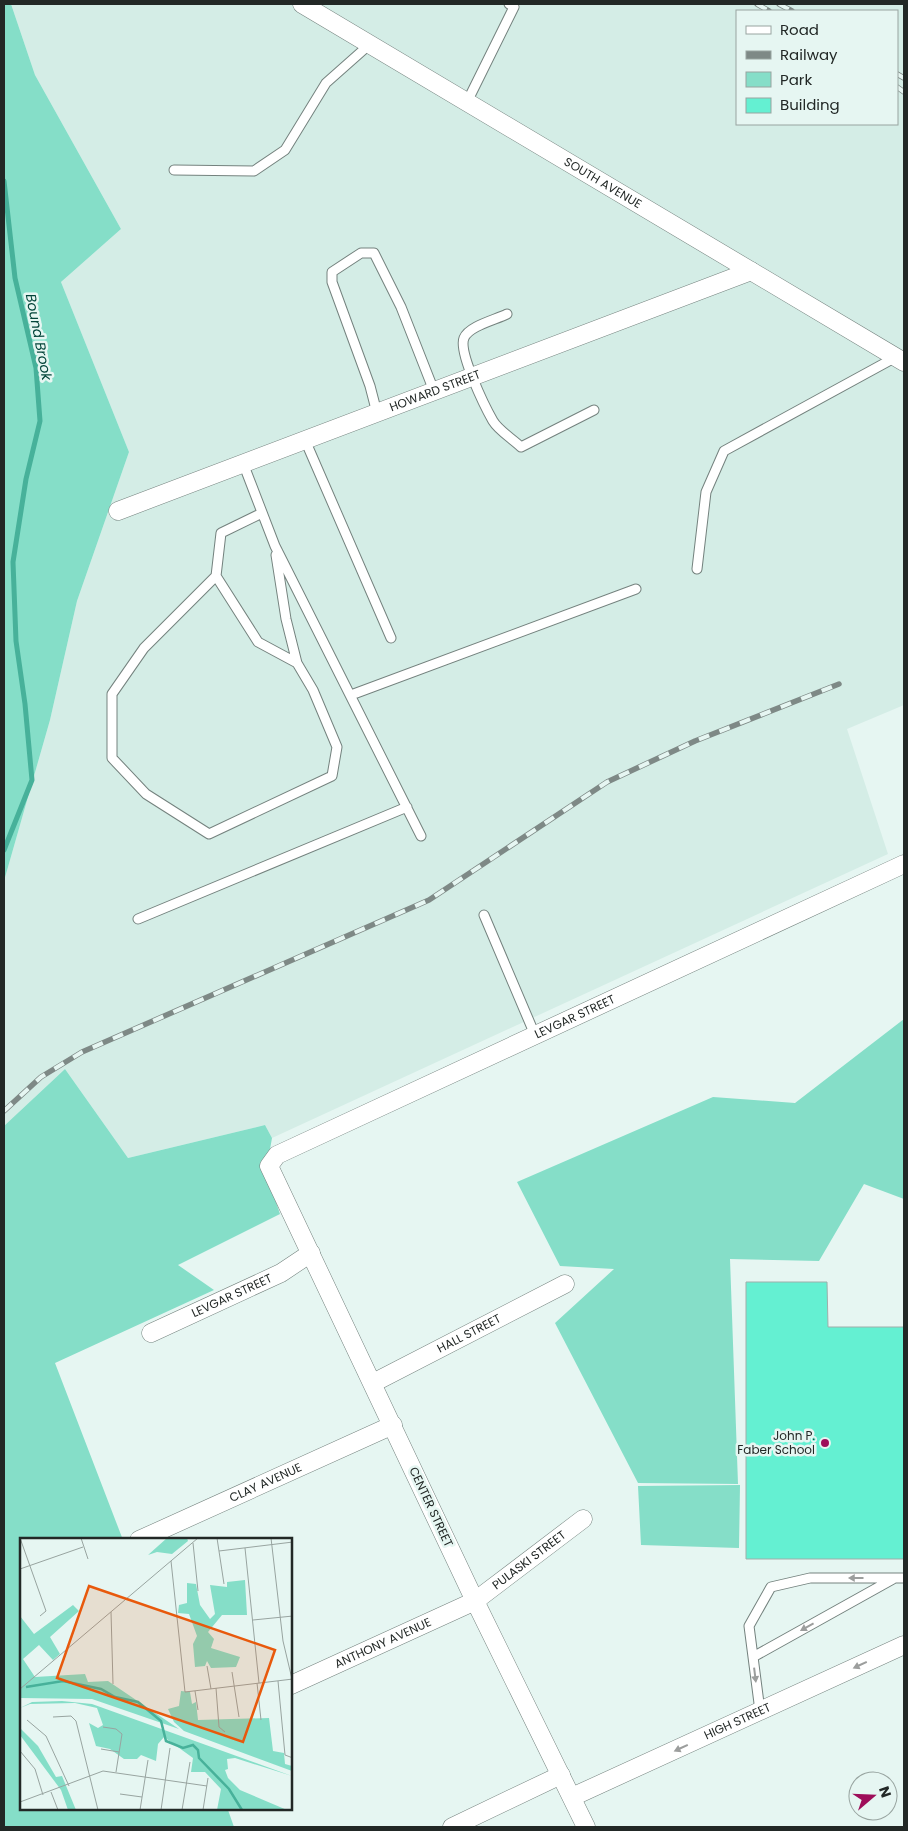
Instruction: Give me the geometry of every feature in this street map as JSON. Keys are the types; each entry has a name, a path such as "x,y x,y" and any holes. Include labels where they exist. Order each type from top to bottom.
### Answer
{"street":[{"name":"SOUTH AVENUE","path":"302,4 900,360"},
{"name":"HOWARD STREET","path":"118,510 751,271"},
{"name":"LEVGAR STREET","path":"278,1185 269,1166 278,1154 904,864"},
{"name":"CENTER STREET","path":"278,1185 475,1601 586,1827"},
{"name":"LEVGAR STREET","path":"151,1333 281,1273 310,1253"},
{"name":"HALL STREET","path":"373,1383 565,1284"},
{"name":"CLAY AVENUE","path":"142,1538 393,1425"},
{"name":"PULASKI STREET","path":"475,1601 583,1519"},
{"name":"ANTHONY AVENUE","path":"292,1685 475,1601"},
{"name":"HIGH STREET","path":"572,1797 904,1645"},
{"path":"452,1827 561,1775"}],"lane":[{"path":"467,102 514,7 509,4"},
{"path":"174,170 254,171 285,150 326,83 370,44"},
{"path":"377,413 370,386 332,282 332,272 361,253 374,253 401,307 434,391"},
{"path":"507,314 468,332 463,340 464,353 472,377 494,422 521,447 594,410"},
{"path":"697,569 706,492 724,451 900,360"},
{"path":"305,440 391,638"},
{"path":"243,463 275,546 421,836"},
{"path":"262,513 221,533 216,576 144,648 112,694 112,758 146,794 209,834 332,776 337,747 313,690 297,663 286,619 275,546"},
{"path":"216,576 258,642 297,663"},
{"path":"351,695 636,589"},
{"path":"138,919 408,807"},
{"path":"484,915 535,1035"},
{"path":"760,1711 749,1626 771,1587 810,1578 900,1578"},
{"path":"753,1657 900,1578"}],"shaded area":[{"path":"11,4 904,4 904,705 847,729 888,854 272,1138 265,1125 128,1158 65,1069 4,1126 4,881 50,720 77,601 129,452 61,282 121,229 35,75"}],"green space":[{"path":"4,4 11,4 35,75 121,229 61,282 129,452 77,601 50,720 4,881"},
{"path":"904,1019 904,1199 864,1184 819,1261 730,1259 738,1484 638,1483 555,1323 614,1269 560,1266 517,1182 713,1097 795,1103"},
{"path":"65,1069 128,1158 265,1125 272,1138 266,1172 280,1214 178,1265 214,1290 55,1363 122,1538 20,1538 20,1811 228,1811 234,1827 4,1827 4,1126"},
{"path":"740,1485 739,1548 641,1545 638,1486"}],"building":[{"name":"John P. Faber School","path":"746,1282 827,1282 828,1327 904,1327 904,1559 746,1559"}],"waterway":[{"name":"Bound Brook","path":"4,181 15,278 36,368 40,421 26,479 13,562 16,641 25,704 32,780 4,850"}],"railway":[{"path":"757,4 767,10"},
{"path":"779,4 790,10"},
{"path":"898,75 904,78"},
{"path":"898,88 904,92"},
{"path":"4,1111 41,1077 82,1052 429,900 607,782 695,741 839,684"}],"place":[{"name":"John P. Faber School","path":"825,1443"}]}
